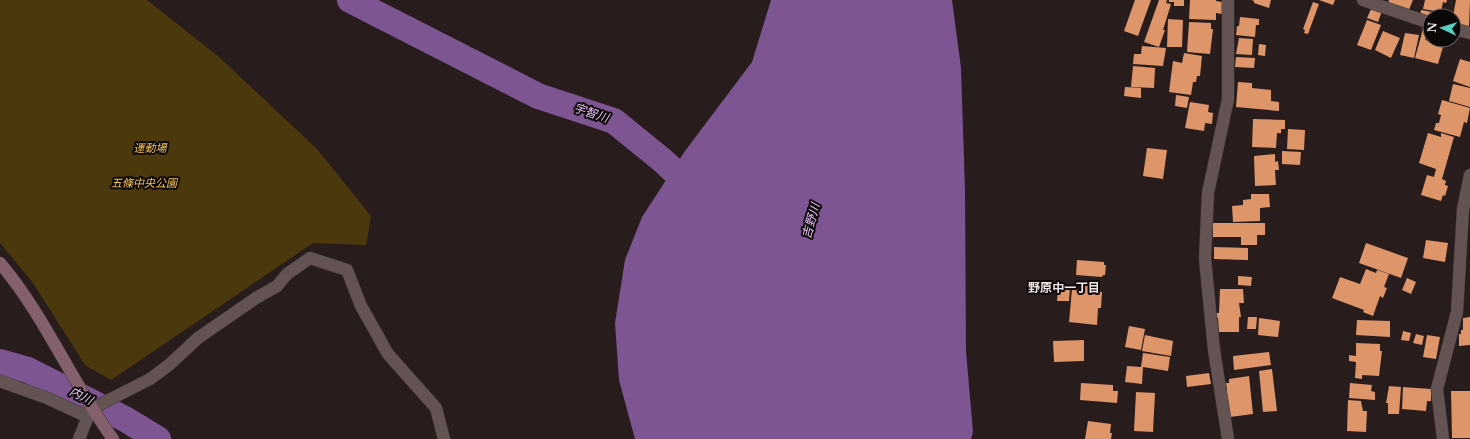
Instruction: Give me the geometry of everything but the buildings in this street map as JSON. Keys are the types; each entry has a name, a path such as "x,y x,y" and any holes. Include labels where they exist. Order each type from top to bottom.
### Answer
{"street":[{"path":"1228,0 1228,99 1208,193 1205,259 1214,350 1228,439"},
{"path":"1363,0 1422,20"},
{"path":"1443,439 1437,389 1457,312 1463,209 1470,174"},
{"path":"79,439 90,413 150,379 198,338 256,298 277,286 288,274 310,258 347,270 361,306 388,354 436,408 444,439"},
{"path":"0,263 45,329 90,413 113,439"},
{"path":"0,381 90,413"}],"green space":[{"name":"五條中央公園","path":"0,0 147,0 219,57 317,149 371,216 366,245 313,243 111,380 85,365 33,283 0,243"}],"water":[{"name":"吉野川","path":"771,0 952,0 961,68 965,190 966,351 973,432 971,439 635,439 619,380 615,323 625,260 642,217 685,151 752,62"}],"waterway":[{"name":"宇智川","path":"350,0 538,96 614,121 662,160 699,194"},
{"name":"内川","path":"0,362 28,370 125,419 158,439"}],"district":[{"name":"野原中一丁目","path":"1064,288"}],"park label":[{"name":"運動場","path":"150,148"}]}
